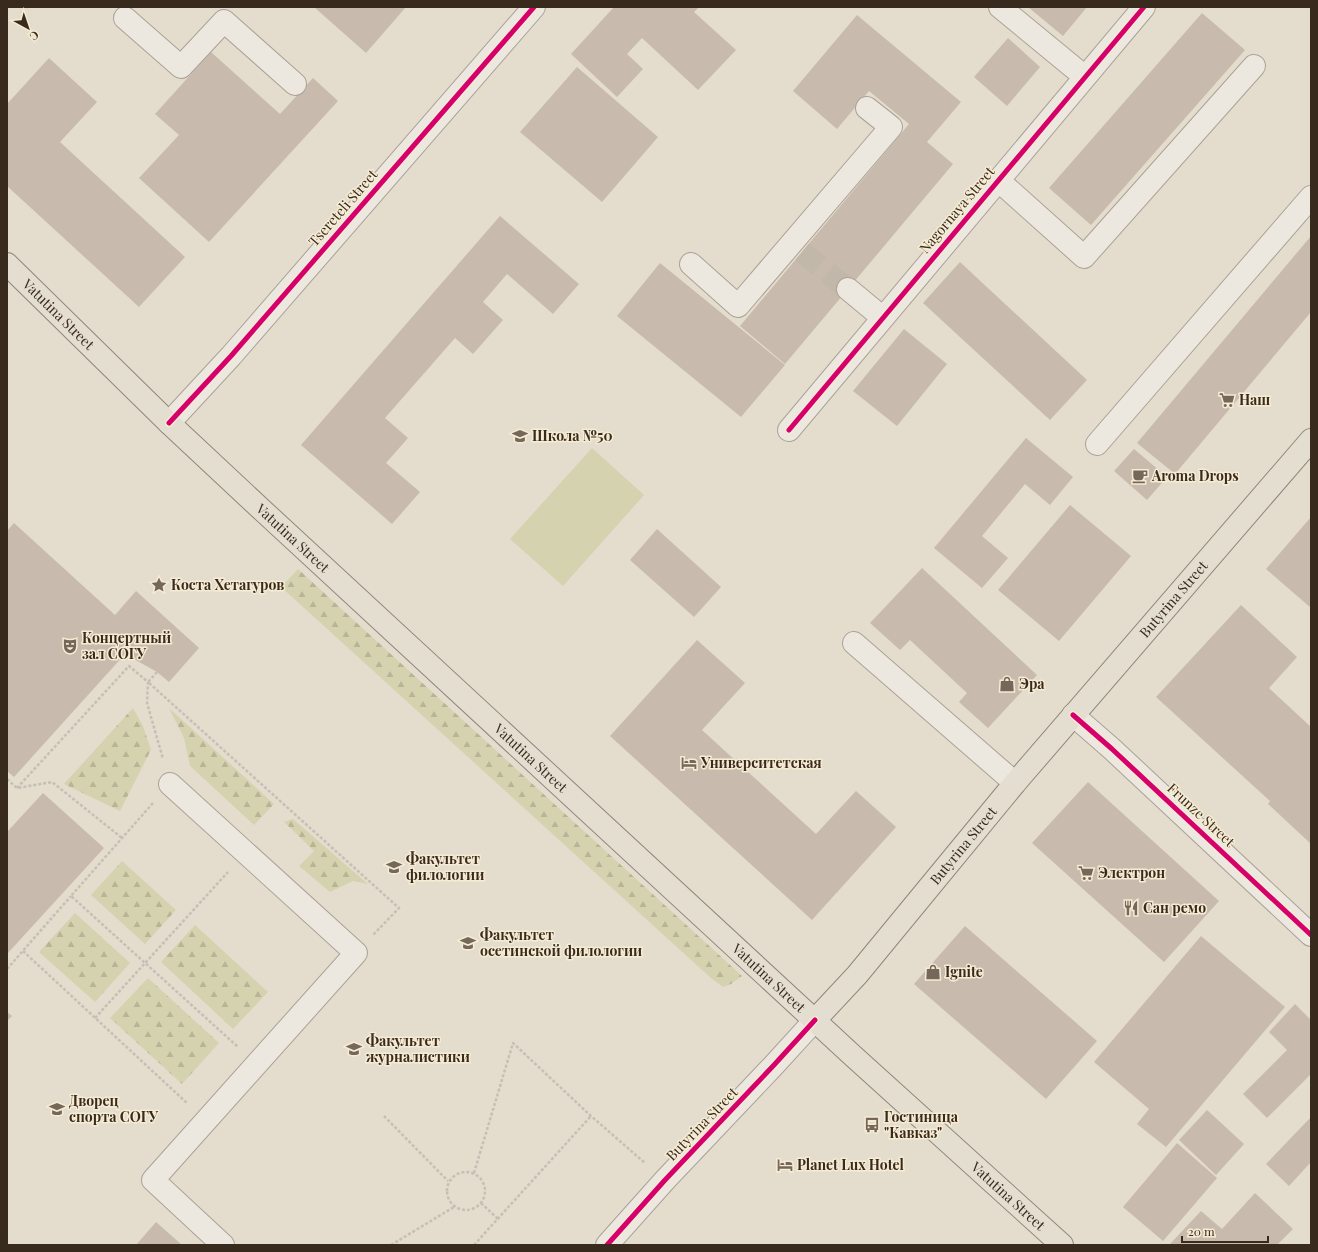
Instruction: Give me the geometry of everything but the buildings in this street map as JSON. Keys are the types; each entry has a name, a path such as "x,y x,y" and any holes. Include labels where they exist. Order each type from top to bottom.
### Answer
{"main road":[{"name":"Vatutina Street","path":"7,264 169,423 815,1020 1062,1245"},
{"name":"Butyrina Street","path":"815,1020 857,975 1015,783 1311,440"}],"street":[{"name":"Tsereteli Street","path":"169,423 231,356 534,7"},
{"path":"1000,7 1085,77"},
{"name":"Nagornaya Street","path":"789,430 1144,7"},
{"path":"125,18 181,67 224,20 296,84"},
{"path":"998,180 1084,257 1254,66"},
{"path":"691,264 738,306 797,247 891,127 867,108"},
{"path":"1097,444 1311,197"},
{"path":"848,289 883,318"},
{"path":"854,643 1015,783"},
{"name":"Frunze Street","path":"1073,715 1112,749 1311,934"},
{"path":"170,784 356,953 153,1180 223,1245"},
{"name":"Butyrina Street","path":"607,1245 665,1180 815,1020"}],"path":[{"path":"17,788 129,666 399,908 356,953"},
{"path":"7,969 170,784 147,703 148,682 158,672"},
{"path":"7,779 17,788"},
{"path":"17,788 52,782 122,838"},
{"path":"96,1018 246,852"},
{"path":"71,896 256,1064"},
{"path":"23,951 206,1120"},
{"path":"474,1173 513,1043 591,1116 665,1180"},
{"path":"384,1116 448,1181"},
{"path":"474,1245 591,1116"},
{"path":"466,1171 474,1173 481,1178 485,1187 485,1197 473,1210 463,1211 454,1207 448,1199 446,1190 448,1181 461,1172 466,1171"},
{"path":"481,1203 498,1219"},
{"path":"391,1245 454,1207"}],"green space":[{"path":"592,448 644,495 563,586 510,539"},
{"path":"298,569 742,976 731,984 723,987 712,979 281,587"},
{"path":"133,708 143,726 151,750 120,811 64,784"},
{"path":"169,708 274,804 254,825 190,766 184,738"},
{"path":"293,819 368,884 353,881 330,892 299,866 314,851 284,822"},
{"path":"122,861 176,910 145,944 91,895"},
{"path":"75,913 130,963 95,1002 39,952"},
{"path":"195,925 268,992 233,1029 161,962"},
{"path":"148,978 219,1043 182,1084 110,1018"}],"tunnel":[{"path":"802,252 848,289"}],"cycle path":[{"path":"169,423 231,356 534,7"},
{"path":"789,430 1144,7"},
{"path":"1073,715 1112,749 1311,935"},
{"path":"607,1245 665,1180 815,1020"}],"place":[{"name":"Наш","path":"1227,400"},
{"name":"Школа №50","path":"520,436"},
{"name":"Aroma Drops","path":"1140,476"},
{"name":"Коста Хетагуров","path":"159,585"},
{"name":"Концертный зал СОГУ","path":"70,646"},
{"name":"Эра","path":"1007,684"},
{"name":"Университетская","path":"689,763"},
{"name":"Факультет филологии","path":"394,867"},
{"name":"Электрон","path":"1086,873"},
{"name":"Сан ремо","path":"1131,908"},
{"name":"Факультет осетинской филологии","path":"468,943"},
{"name":"Ignite","path":"933,972"},
{"name":"Факультет журналистики","path":"354,1049"},
{"name":"Дворец спорта СОГУ","path":"57,1109"},
{"name":"Гостиница \"Кавказ\"","path":"872,1125"},
{"name":"Planet Lux Hotel","path":"785,1165"}]}
